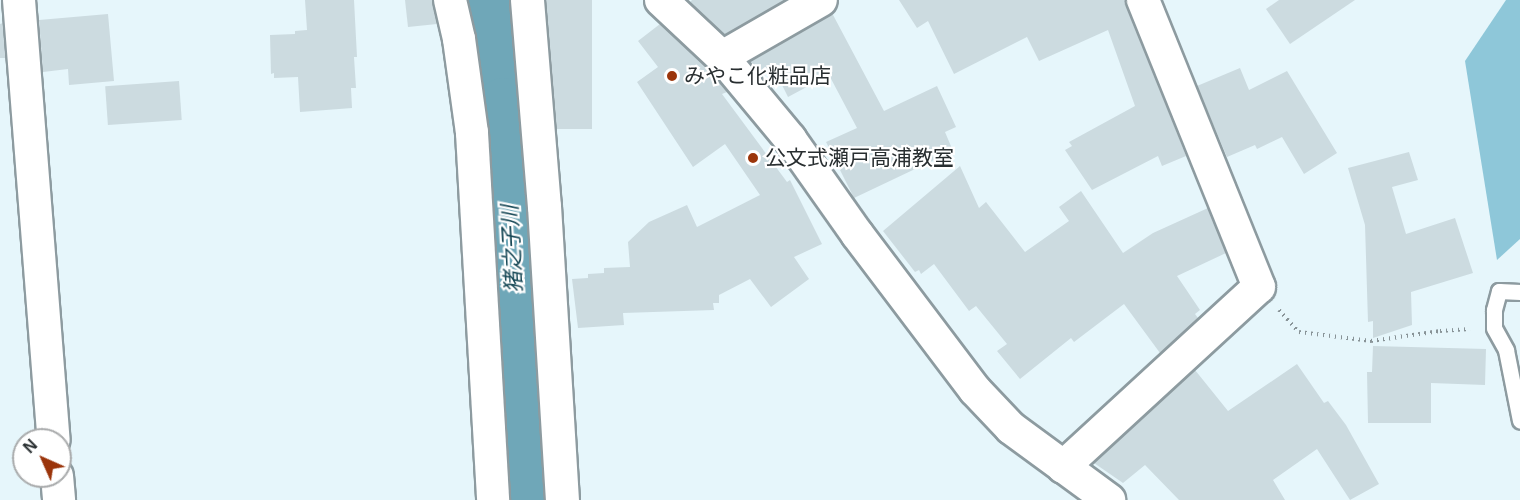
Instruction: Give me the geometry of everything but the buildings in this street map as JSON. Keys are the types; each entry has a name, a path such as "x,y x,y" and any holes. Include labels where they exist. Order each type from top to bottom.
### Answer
{"street":[{"path":"20,0 53,428"},
{"path":"450,0 459,39 472,133 493,500"},
{"path":"527,0 544,206 562,500"},
{"path":"661,0 722,57 790,139 857,234 975,390 1011,428 1109,500"},
{"path":"722,57 821,0"},
{"path":"1064,467 1259,287 1143,0"}],"lane":[{"path":"1520,292 1499,291 1494,310 1494,328 1506,350 1520,421"}],"path":[{"path":"1259,287 1299,332 1371,341 1440,331 1494,328"}],"shaded area":[{"path":"1506,0 1520,0 1520,239 1497,260 1465,61"}],"waterway":[{"name":"猪之子川","path":"485,0 504,106 527,500"}],"place":[{"name":"みやこ化粧品店","path":"672,76"},
{"name":"公文式瀬戸高浦教室","path":"753,158"}]}
